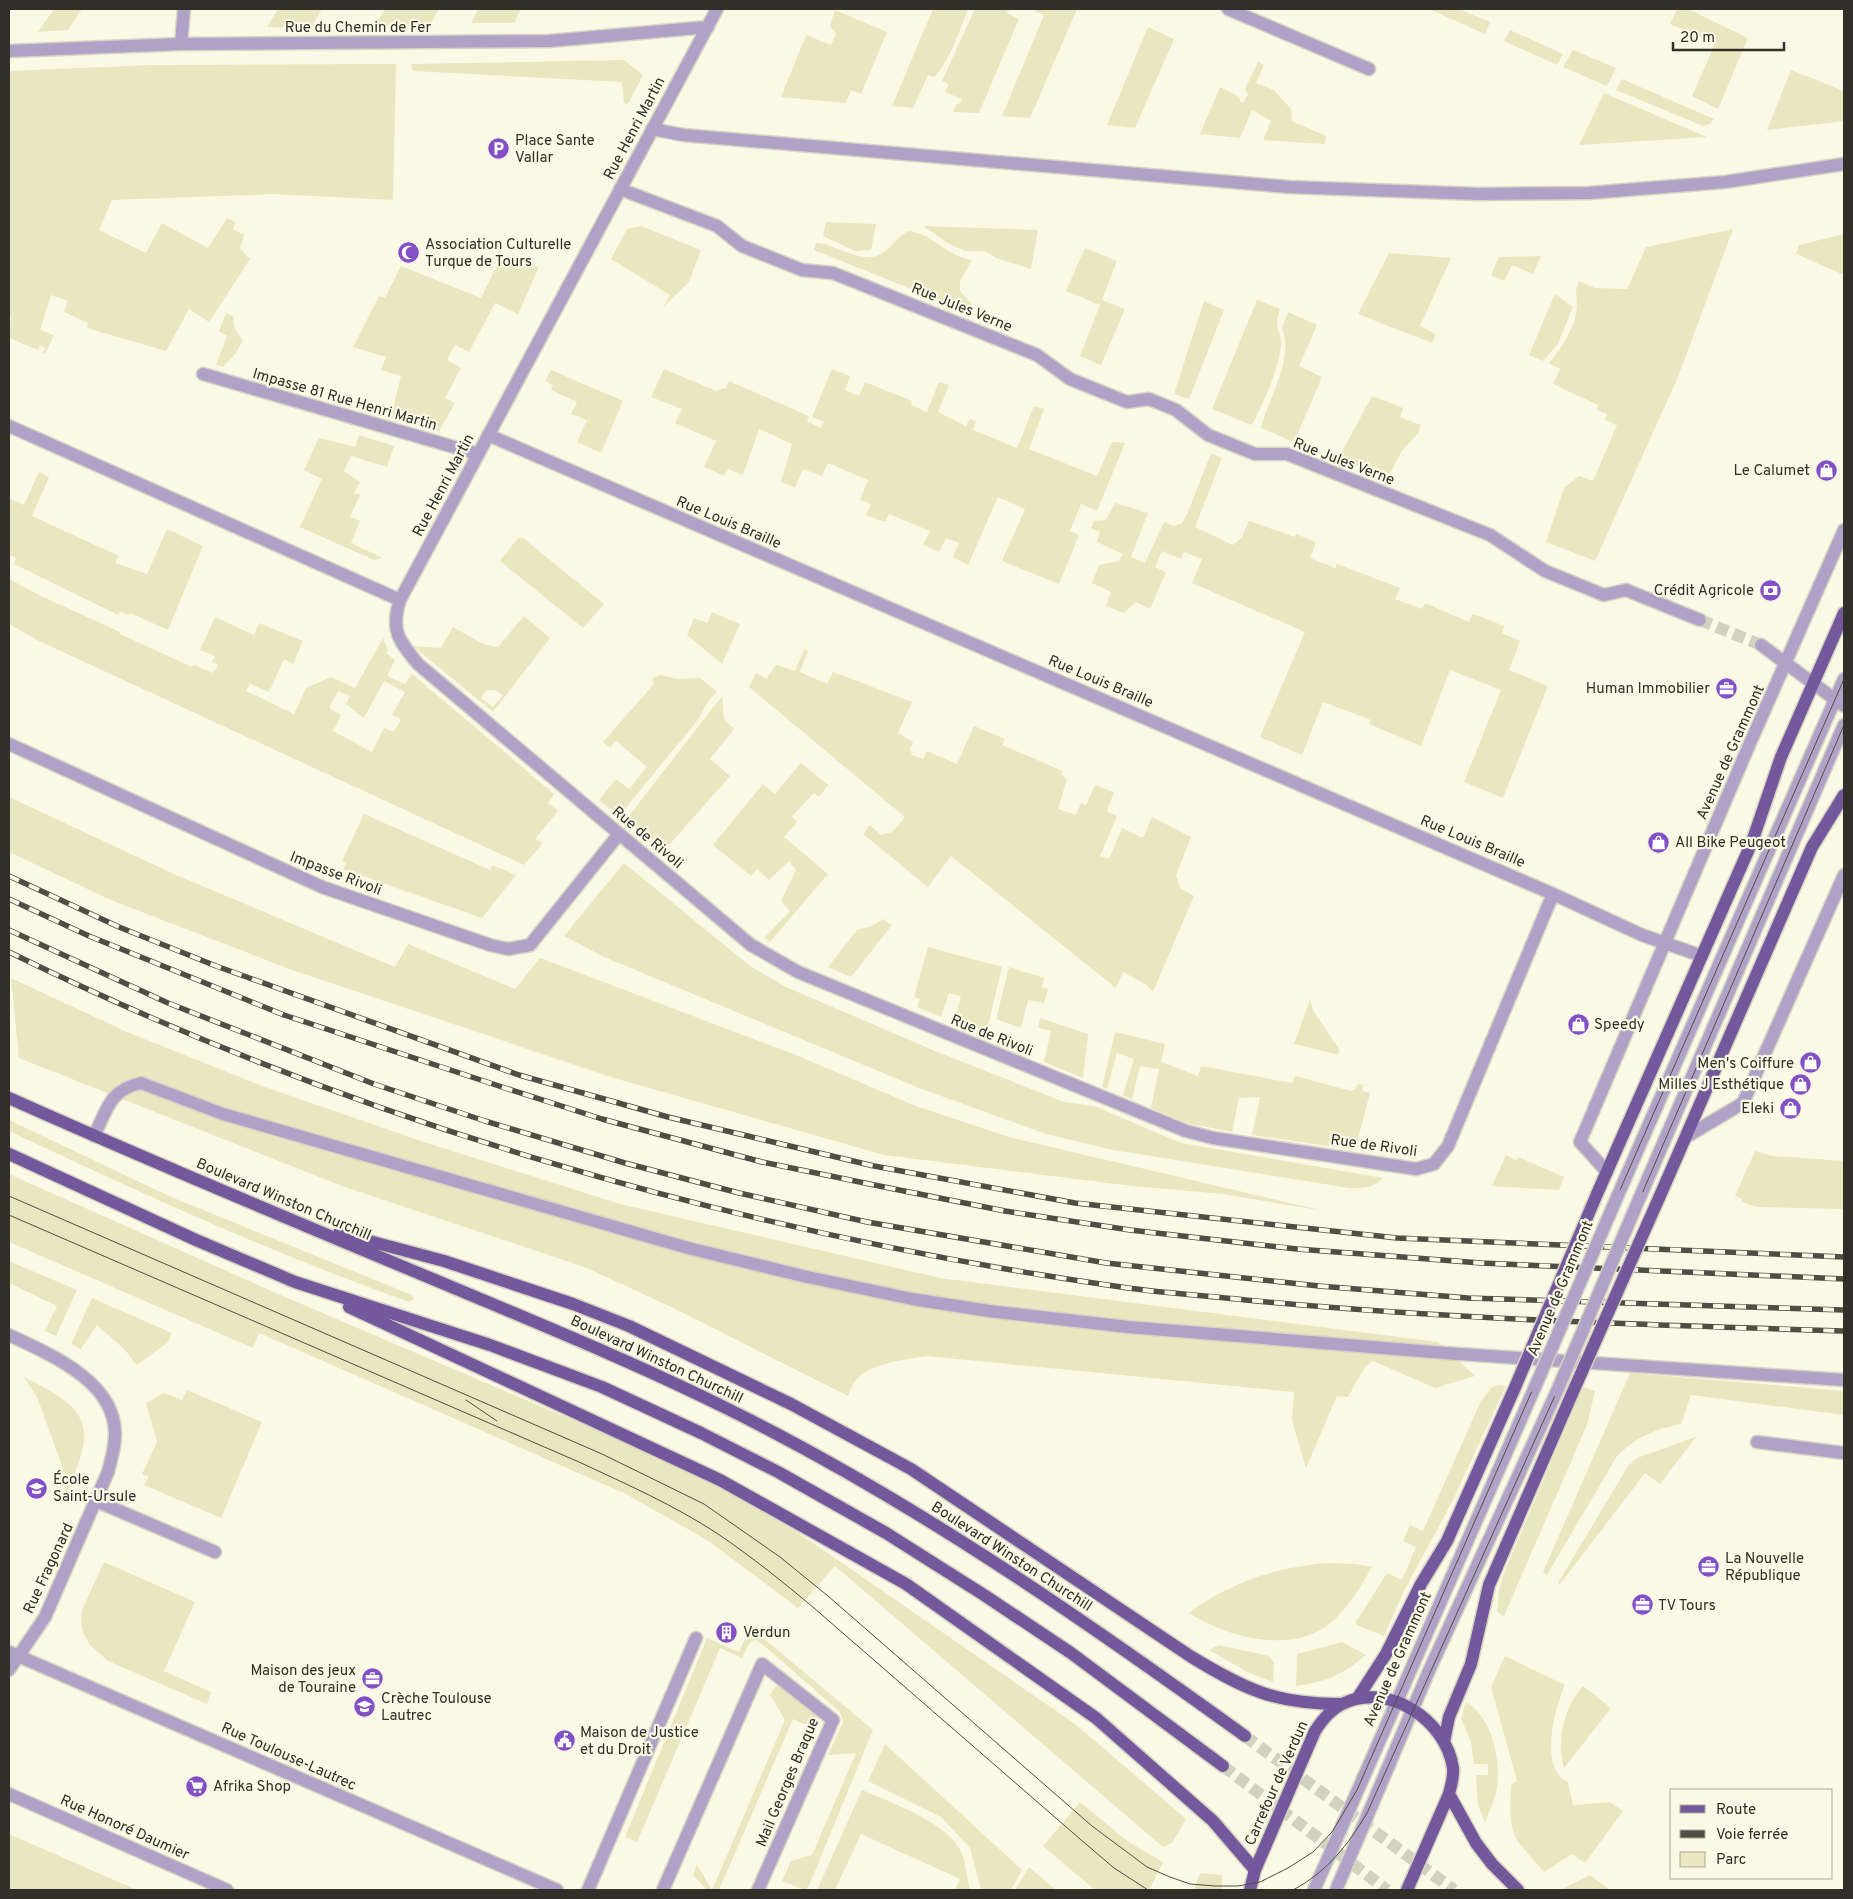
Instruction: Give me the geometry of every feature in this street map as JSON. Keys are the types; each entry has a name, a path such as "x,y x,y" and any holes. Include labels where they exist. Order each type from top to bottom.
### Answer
{"main road":[{"name":"Avenue de Grammont","path":"1357,1699 1386,1654 1421,1584 1447,1541 1752,842 1774,775 1812,681 1844,613"},
{"path":"1444,1742 1449,1717 1471,1664 1489,1585 1812,847 1844,795"},
{"name":"Boulevard Winston Churchill","path":"9,1098 94,1136 649,1370 816,1455 925,1518 1017,1577 1126,1651 1245,1736"},
{"path":"9,1154 196,1240 295,1282 711,1476 906,1584 1096,1718 1213,1821 1255,1870"},
{"path":"291,1219 444,1261 564,1301 672,1346 855,1438 911,1469 1190,1656 1236,1683 1280,1699 1307,1704 1342,1704"},
{"path":"295,1282 490,1345 602,1388 702,1432 778,1472 886,1533 984,1595 1071,1653 1223,1766"},
{"name":"Carrefour de Verdun","path":"1250,1890 1255,1870 1315,1731 1324,1718 1342,1704 1357,1699 1381,1699 1396,1702 1414,1710 1428,1721 1444,1742 1453,1768 1453,1780 1449,1794 1407,1890"},
{"path":"1449,1794 1476,1843 1492,1864 1518,1890"}],"street":[{"path":"182,44 184,9"},
{"name":"Rue Henri Martin","path":"400,600 717,9"},
{"path":"1228,9 1369,69"},
{"name":"Rue du Chemin de Fer","path":"9,51 182,44 549,42 708,26"},
{"path":"652,129 682,135 1289,188 1478,194 1589,193 1725,182 1844,164"},
{"name":"Rue Jules Verne","path":"620,189 717,226 742,246 793,267 802,270 833,273 1037,354 1070,379 1127,402 1149,399 1176,410 1208,435 1255,454 1287,454 1490,535 1545,571 1604,595 1626,590 1700,620"},
{"name":"Impasse 81 Rue Henri Martin","path":"203,374 478,454"},
{"path":"9,426 400,600"},
{"name":"Rue Louis Braille","path":"488,436 1666,943 1702,956"},
{"name":"Avenue de Grammont","path":"1607,1172 1580,1142 1750,743 1787,663 1844,530"},
{"name":"Rue de Rivoli","path":"400,600 395,622 398,638 418,664 751,945 798,972 1186,1131 1213,1138 1416,1169 1434,1164 1448,1146 1553,894"},
{"path":"1762,645 1840,702"},
{"name":"Avenue de Grammont","path":"1314,1890 1618,1195 1840,702 1844,679"},
{"path":"1336,1890 1556,1391 1844,725"},
{"name":"Impasse Rivoli","path":"9,744 322,887 490,945 508,949 530,945 619,834"},
{"path":"1686,1136 1743,1102 1844,875"},
{"path":"94,1136 113,1096 129,1086 141,1083 223,1114 688,1248 912,1299 989,1311 1128,1327 1464,1354 1844,1380"},
{"name":"Rue Fragonard","path":"9,1335 55,1358 87,1380 107,1404 112,1416 115,1433 114,1452 96,1501 45,1617 13,1654 9,1670"},
{"path":"1757,1442 1844,1454"},
{"path":"96,1501 215,1552"},
{"path":"588,1890 696,1638"},
{"name":"Rue Toulouse-Lautrec","path":"13,1654 557,1890"},
{"name":"Mail Georges Braque","path":"663,1890 762,1664 833,1720 758,1890"},
{"name":"Rue Honoré Daumier","path":"9,1794 227,1890"}],"green space":[{"path":"54,9 82,9 68,30 38,32"},
{"path":"278,9 322,9 311,28 267,27"},
{"path":"385,9 439,9 430,25 374,26"},
{"path":"478,9 521,9 514,23 471,23"},
{"path":"933,9 968,9 954,45 944,64 934,77 928,75 913,108 892,106"},
{"path":"975,9 1008,9 1007,13 1019,19 979,113 953,112 956,104 959,104 962,99 945,92 949,84 942,81"},
{"path":"1031,9 1077,9 1030,118 1002,116 1044,15"},
{"path":"1429,9 1459,9 1490,22 1485,34"},
{"path":"1677,9 1688,9 1748,38 1718,109 1692,96 1715,44 1670,24"},
{"path":"835,10 887,32 861,94 851,90 846,103 781,97 806,35 831,45 836,34 830,26"},
{"path":"1148,27 1174,39 1135,128 1107,125"},
{"path":"1510,30 1563,54 1557,65 1504,41"},
{"path":"1573,50 1616,68 1607,86 1563,67"},
{"path":"624,60 643,75 628,104 624,103 622,82 413,71 411,64"},
{"path":"1258,62 1264,65 1256,83 1274,90 1291,109 1292,121 1326,136 1325,144 1263,140 1271,121 1252,110 1240,138 1200,134 1220,87 1239,97 1241,103 1244,102 1248,94 1245,89"},
{"path":"396,64 393,200 274,194 112,200 99,230 146,253 162,223 208,248 227,218 236,222 233,229 244,235 240,248 250,259 209,322 189,309 166,351 87,328 88,323 64,312 68,301 51,295 40,330 54,335 45,354 43,353 45,348 40,345 38,350 9,338 11,317 9,316 9,71 153,65"},
{"path":"1791,70 1844,91 1844,121 1767,130"},
{"path":"1622,79 1714,119 1710,124 1703,126 1616,90"},
{"path":"1604,93 1707,137 1579,145"},
{"path":"826,222 876,224 871,250 855,251 823,236"},
{"path":"641,226 701,250 689,282 663,307 670,295 611,259 627,229"},
{"path":"923,226 1038,230 1031,269 996,258 985,251 965,251 949,244"},
{"path":"1733,229 1678,377 1595,561 1546,542 1564,488 1579,476 1593,481 1617,425 1605,420 1607,414 1597,410 1598,405 1553,384 1560,369 1549,363 1564,343 1572,328 1577,304 1576,290 1579,281 1595,288 1627,289 1646,247"},
{"path":"908,231 925,236 954,254 972,260 960,281 960,291 972,304 969,312 814,250 816,243 831,246 861,257 877,256"},
{"path":"1844,234 1844,275 1796,254 1799,245"},
{"path":"1085,248 1117,261 1102,300 1125,309 1101,365 1080,356 1100,305 1066,291"},
{"path":"1389,253 1451,258 1420,326 1436,334 1432,343 1358,314"},
{"path":"1541,256 1533,274 1512,265 1504,281 1491,275 1499,257"},
{"path":"499,261 539,267 518,314 495,303 469,352 455,345 447,360 461,368 445,398 455,403 439,431 391,417 401,376 381,370 386,357 353,347 379,296 385,298 401,266 481,298"},
{"path":"1555,294 1573,307 1558,344 1543,361 1529,355"},
{"path":"1257,300 1280,309 1277,326 1281,347 1273,377 1252,425 1212,409"},
{"path":"1204,301 1224,310 1189,399 1174,394"},
{"path":"1288,312 1317,325 1299,366 1322,377 1294,442 1261,428 1283,366 1285,340 1282,328"},
{"path":"226,313 233,316 235,330 243,340 236,353 223,367 216,365 227,336 219,331"},
{"path":"664,369 716,391 726,388 729,381 809,416 807,421 821,428 824,422 812,417 832,369 850,376 845,390 859,396 865,382 912,401 911,405 927,412 939,382 949,385 938,412 966,426 970,419 976,421 973,430 1017,448 1034,406 1044,409 1029,449 1097,476 1112,442 1125,443 1097,511 1081,504 1070,531 1079,535 1059,584 1002,561 1025,509 998,497 968,565 953,557 959,543 946,538 939,552 923,545 930,531 889,514 885,522 866,515 871,504 860,500 868,480 828,463 822,476 803,469 795,487 781,482 792,444 759,429 743,475 728,469 724,476 704,467 716,441 675,423 682,409 651,397"},
{"path":"551,370 623,401 601,453 577,442 587,420 571,414 577,402 551,390 553,385 545,381"},
{"path":"1372,396 1403,408 1400,417 1421,425 1418,433 1401,452 1388,478 1338,459"},
{"path":"359,435 394,446 387,467 351,456 344,471 360,482 354,493 360,495 350,517 360,521 351,543 383,558 374,560 300,527 322,479 304,470 319,438 355,447"},
{"path":"1211,453 1222,458 1195,527 1233,545 1242,537 1249,521 1295,537 1296,534 1316,542 1310,558 1335,568 1337,564 1400,588 1395,599 1422,609 1425,603 1469,622 1473,614 1504,626 1502,633 1520,641 1509,670 1548,686 1503,798 1464,782 1501,690 1450,670 1421,746 1369,724 1371,720 1323,702 1302,755 1260,737 1305,632 1192,583 1202,559 1184,552 1181,559 1162,551 1155,567 1166,572 1150,609 1136,602 1124,613 1106,606 1111,592 1092,583 1099,565 1119,561 1123,554 1097,542 1100,532 1091,528 1094,521 1106,520 1115,503 1148,513 1131,557 1145,563 1164,522 1174,526 1182,523"},
{"path":"39,472 49,477 32,516 119,556 115,563 147,574 167,529 203,546 168,630 130,613 128,615 120,612 118,615 14,564 16,558 9,555 9,498 24,505"},
{"path":"518,538 523,538 604,604 583,628 500,561"},
{"path":"9,579 39,595 120,632 120,634 192,667 194,665 213,673 218,665 212,662 215,656 200,650 215,617 254,635 259,623 303,641 293,664 284,659 269,692 250,684 246,691 294,714 306,688 331,677 355,688 383,638 388,650 386,653 395,660 387,676 405,684 412,674 554,794 548,803 558,811 535,839 543,843 524,865 37,640 9,624","holes":["384,681 405,692 392,715 401,719 394,732 384,728 372,752 333,731 341,715 329,708 338,691 350,696 346,704 364,718"]},
{"path":"712,612 740,624 722,664 687,635 694,618 707,623"},
{"path":"524,616 550,638 493,712 413,646 441,648 453,627 483,644 498,647","holes":["495,690 503,695 493,707 481,698 486,691"]},
{"path":"804,650 808,651 800,672 827,684 833,672 912,702 898,733 913,742 910,749 912,755 923,759 927,751 957,764 974,726 1005,739 1002,745 1063,771 1061,775 1067,779 1058,809 1076,815 1081,803 1086,805 1095,785 1114,792 1107,811 1117,816 1100,856 1109,859 1122,828 1143,838 1152,817 1191,837 1176,875 1180,888 1194,896 1153,992 1145,984 1123,972 1116,988 951,856 928,887 863,834 870,825 881,835 892,832 905,817 749,687 756,673 766,679 776,665 795,671"},
{"path":"661,675 677,679 700,678 717,692 709,700 697,721 619,816 599,800 616,779 629,789 647,767 616,741 610,748 603,742 654,684 652,678"},
{"path":"722,696 724,719 734,729 710,759 730,776 662,853 625,821"},
{"path":"801,763 828,785 819,797 814,793 792,816 797,822 784,837 828,874 770,942 764,938 790,911 781,901 796,870 789,861 769,880 757,869 751,876 713,845 763,784 775,794"},
{"path":"9,797 176,875 395,967 408,944 515,989 540,958 796,1055 916,1106 1009,1137 1324,1211 1223,1194 1132,1186 884,1155 614,1078 292,970 113,901 9,852"},
{"path":"364,814 490,870 492,865 516,875 482,918 343,869 346,863 342,861"},
{"path":"624,863 750,966 786,987 935,1051 1064,1102 1094,1106 1181,1143 1383,1178 1372,1186 1349,1188 1113,1150 1046,1134 919,1088 604,957 564,936"},
{"path":"883,919 892,925 851,977 828,967 857,930 872,926"},
{"path":"928,947 1002,967 988,1026 984,1026 982,1034 954,1022 961,996 949,993 941,1017 917,1007 920,999 914,997"},
{"path":"1009,967 1044,978 1042,987 1048,989 1044,1003 1028,1000 1021,1028 996,1019"},
{"path":"11,978 127,1032 265,1087 421,1141 620,1204 940,1278 1438,1342 1475,1376 1435,1388 1373,1361 1365,1367 1348,1397 1337,1396 1306,1468 1292,1420 1294,1392 927,1356 888,1363 868,1370 855,1381 848,1396 673,1308 587,1268 342,1186 19,1058"},
{"path":"1310,1000 1314,1012 1339,1049 1338,1055 1294,1044"},
{"path":"1040,1018 1088,1034 1083,1078 1044,1062 1051,1031 1038,1028"},
{"path":"1115,1032 1165,1044 1161,1062 1198,1076 1201,1066 1292,1083 1295,1076 1351,1091 1358,1084 1363,1085 1362,1091 1370,1093 1355,1150 1252,1135 1260,1097 1239,1098 1232,1132 1187,1123 1151,1108 1159,1069 1140,1066 1132,1099 1123,1095 1134,1059 1117,1053 1107,1089 1102,1087"},
{"path":"9,1120 169,1196 412,1295 414,1299 409,1302 358,1283 257,1243 157,1199 9,1131"},
{"path":"1755,1151 1773,1156 1844,1161 1844,1209 1757,1207 1742,1202 1742,1199 1735,1196"},
{"path":"1506,1155 1516,1160 1518,1157 1564,1177 1559,1190 1492,1186"},
{"path":"9,1174 276,1293 652,1454 736,1496 803,1536 1075,1724 1186,1819 1172,1843 1163,1847 835,1566 798,1608 707,1540 626,1494 259,1333 253,1348 9,1242"},
{"path":"9,1261 77,1290 56,1336 45,1331 57,1306 9,1283"},
{"path":"92,1298 172,1333 167,1343 137,1365 125,1350 97,1325 81,1349 71,1344"},
{"path":"1630,1373 1844,1391 1844,1415 1691,1395 1681,1424 1646,1435 1632,1443 1617,1456 1547,1575 1543,1572"},
{"path":"24,1377 66,1401 77,1413 83,1425 84,1439 81,1455 65,1500 65,1477 62,1466 37,1397"},
{"path":"1506,1386 1452,1502 1405,1589 1384,1636 1357,1625 1356,1622 1387,1573 1402,1580 1416,1547 1403,1541 1410,1525 1423,1531 1481,1401 1492,1387"},
{"path":"1583,1387 1595,1391 1587,1425 1504,1616 1497,1612 1499,1590 1504,1573"},
{"path":"187,1390 262,1422 221,1518 144,1485 149,1477 142,1474 157,1442 146,1403 164,1393 182,1400"},
{"path":"1696,1437 1660,1484 1645,1473 1560,1584 1558,1583 1628,1466 1637,1458"},
{"path":"104,1562 195,1602 164,1671 211,1692 207,1704 108,1661 90,1645 83,1633 82,1610"},
{"path":"1330,1563 1372,1567 1350,1602 1334,1620 1318,1631 1301,1638 1282,1640 1242,1636 1223,1630 1189,1613 1221,1593 1256,1577 1292,1568"},
{"path":"750,1627 873,1730 809,1886 805,1890 782,1881 791,1861 812,1855 856,1753 828,1755 843,1722 840,1712 755,1640 749,1644 742,1658 720,1648 637,1842 625,1837 707,1638 739,1652"},
{"path":"1342,1642 1366,1655 1341,1673 1325,1680 1296,1686 1297,1654"},
{"path":"1219,1645 1269,1656 1274,1663 1273,1682 1249,1673 1209,1650"},
{"path":"1505,1656 1565,1685 1554,1722 1551,1752 1553,1765 1559,1775 1568,1782 1573,1805 1610,1802 1623,1811 1585,1863 1572,1854 1544,1872 1524,1849 1514,1833 1511,1815 1511,1785 1517,1781 1491,1687"},
{"path":"776,1686 782,1687 800,1698 819,1719 816,1729 793,1719 719,1890 712,1890 785,1720 770,1695"},
{"path":"1583,1686 1611,1708 1564,1768 1561,1747 1563,1725 1576,1694"},
{"path":"1466,1702 1475,1708 1482,1717 1488,1727 1496,1751 1498,1775 1496,1791 1485,1823 1478,1805 1476,1775 1488,1775 1488,1764 1474,1764 1471,1742 1461,1718"},
{"path":"885,1744 1022,1870 1011,1890 981,1890 970,1848 941,1817 868,1781"},
{"path":"862,1790 904,1808 934,1824 946,1834 956,1844 963,1856 970,1890 955,1890 960,1879 861,1834 835,1890 817,1890"},
{"path":"1080,1802 1130,1843 1163,1862 1149,1890 1095,1890 1043,1846"},
{"path":"9,1834 137,1890 9,1890"},
{"path":"697,1865 712,1890 707,1890 693,1875"},
{"path":"1029,1867 1056,1890 1015,1890"},
{"path":"1200,1873 1222,1875 1222,1890 1194,1890"},
{"path":"1590,1875 1610,1890 1560,1890"}],"tunnel":[{"path":"1700,620 1761,645"},
{"path":"1245,1736 1454,1890"},
{"path":"1223,1766 1387,1890"}],"tram line":[{"path":"9,1196 602,1454 704,1504 780,1557 828,1596 1092,1826 1147,1867 1190,1884 1238,1886 1260,1882 1288,1868 1313,1852 1332,1832 1357,1790 1844,679"},
{"path":"1293,1890 1316,1875 1336,1857 1367,1813 1557,1391 1844,725"},
{"path":"9,1215 579,1462 650,1495 701,1523 791,1589 1114,1868 1148,1890"},
{"path":"466,1400 497,1421"}],"railway":[{"path":"9,876 119,927 216,966 519,1075 668,1117 874,1166 1075,1203 1397,1238 1844,1257"},
{"path":"9,899 89,936 284,1015 602,1119 762,1162 1005,1211 1130,1230 1297,1249 1481,1263 1844,1279"},
{"path":"9,930 168,1003 374,1084 485,1121 625,1163 739,1193 867,1222 1106,1263 1319,1286 1468,1298 1844,1310"},
{"path":"9,952 140,1013 274,1068 410,1118 548,1162 688,1201 829,1235 971,1263 1114,1286 1321,1307 1470,1317 1620,1324 1844,1331"}],"place":[{"name":"Place Sante Vallar","path":"499,149"},
{"name":"Association Culturelle Turque de Tours","path":"409,253"},
{"name":"Le Calumet","path":"1826,470"},
{"name":"Crédit Agricole","path":"1770,590"},
{"name":"Human Immobilier","path":"1726,688"},
{"name":"All Bike Peugeot","path":"1659,842"},
{"name":"Speedy","path":"1578,1024"},
{"name":"Men's Coiffure","path":"1810,1063"},
{"name":"Milles J Esthétique","path":"1800,1084"},
{"name":"Eleki","path":"1790,1108"},
{"name":"École Saint-Ursule","path":"37,1488"},
{"name":"La Nouvelle République","path":"1709,1567"},
{"name":"TV Tours","path":"1642,1605"},
{"name":"Verdun","path":"727,1632"},
{"name":"Maison des jeux de Touraine","path":"372,1679"},
{"name":"Crèche Toulouse Lautrec","path":"365,1707"},
{"name":"Maison de Justice et du Droit","path":"564,1741"},
{"name":"Afrika Shop","path":"197,1786"}]}
